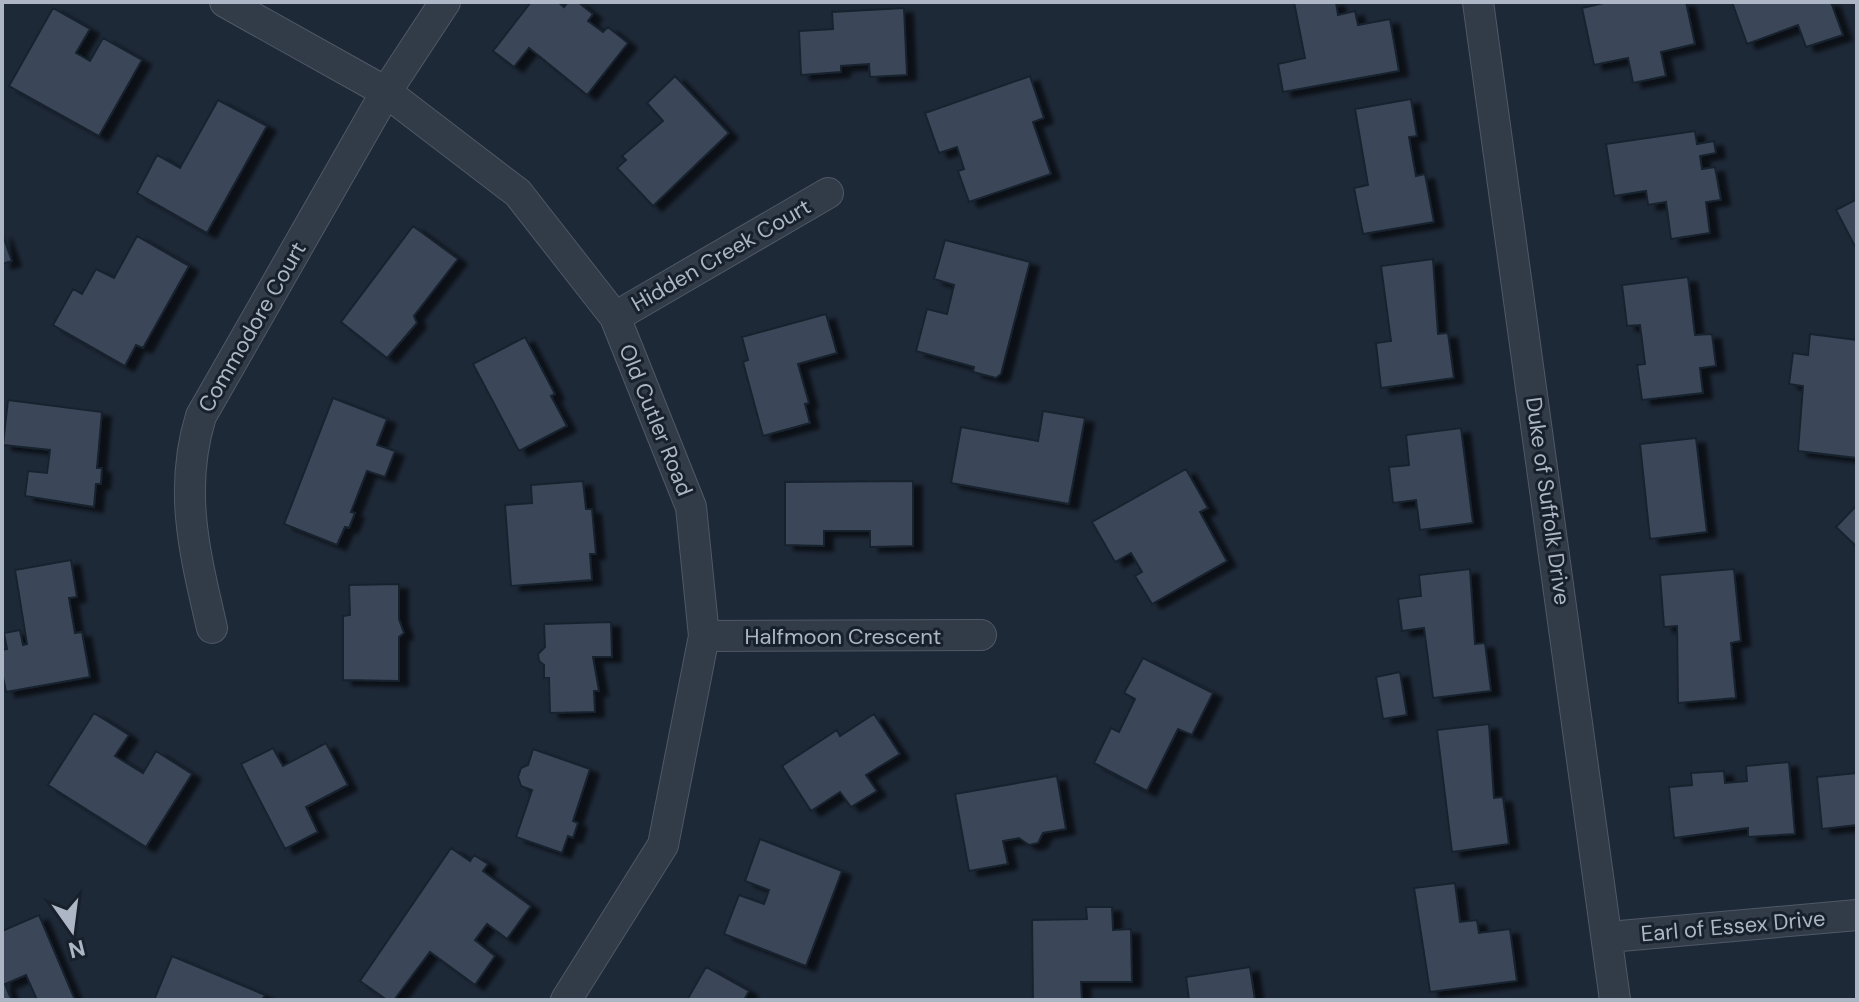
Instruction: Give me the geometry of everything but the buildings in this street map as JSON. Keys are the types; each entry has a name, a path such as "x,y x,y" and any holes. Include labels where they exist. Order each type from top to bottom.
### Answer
{"street":[{"name":"Old Cutler Road","path":"225,2 386,92 518,193 615,317 691,507 704,636 663,845 566,1000"},
{"name":"Commodore Court","path":"212,628 195,555 187,481 190,451 201,416 386,92 445,2"},
{"name":"Duke of Suffolk Drive","path":"1478,2 1609,937 1615,1000"},
{"name":"Hidden Creek Court","path":"615,317 828,193"},
{"name":"Halfmoon Crescent","path":"704,636 981,635"},
{"name":"Earl of Essex Drive","path":"1609,937 1857,915"}]}
